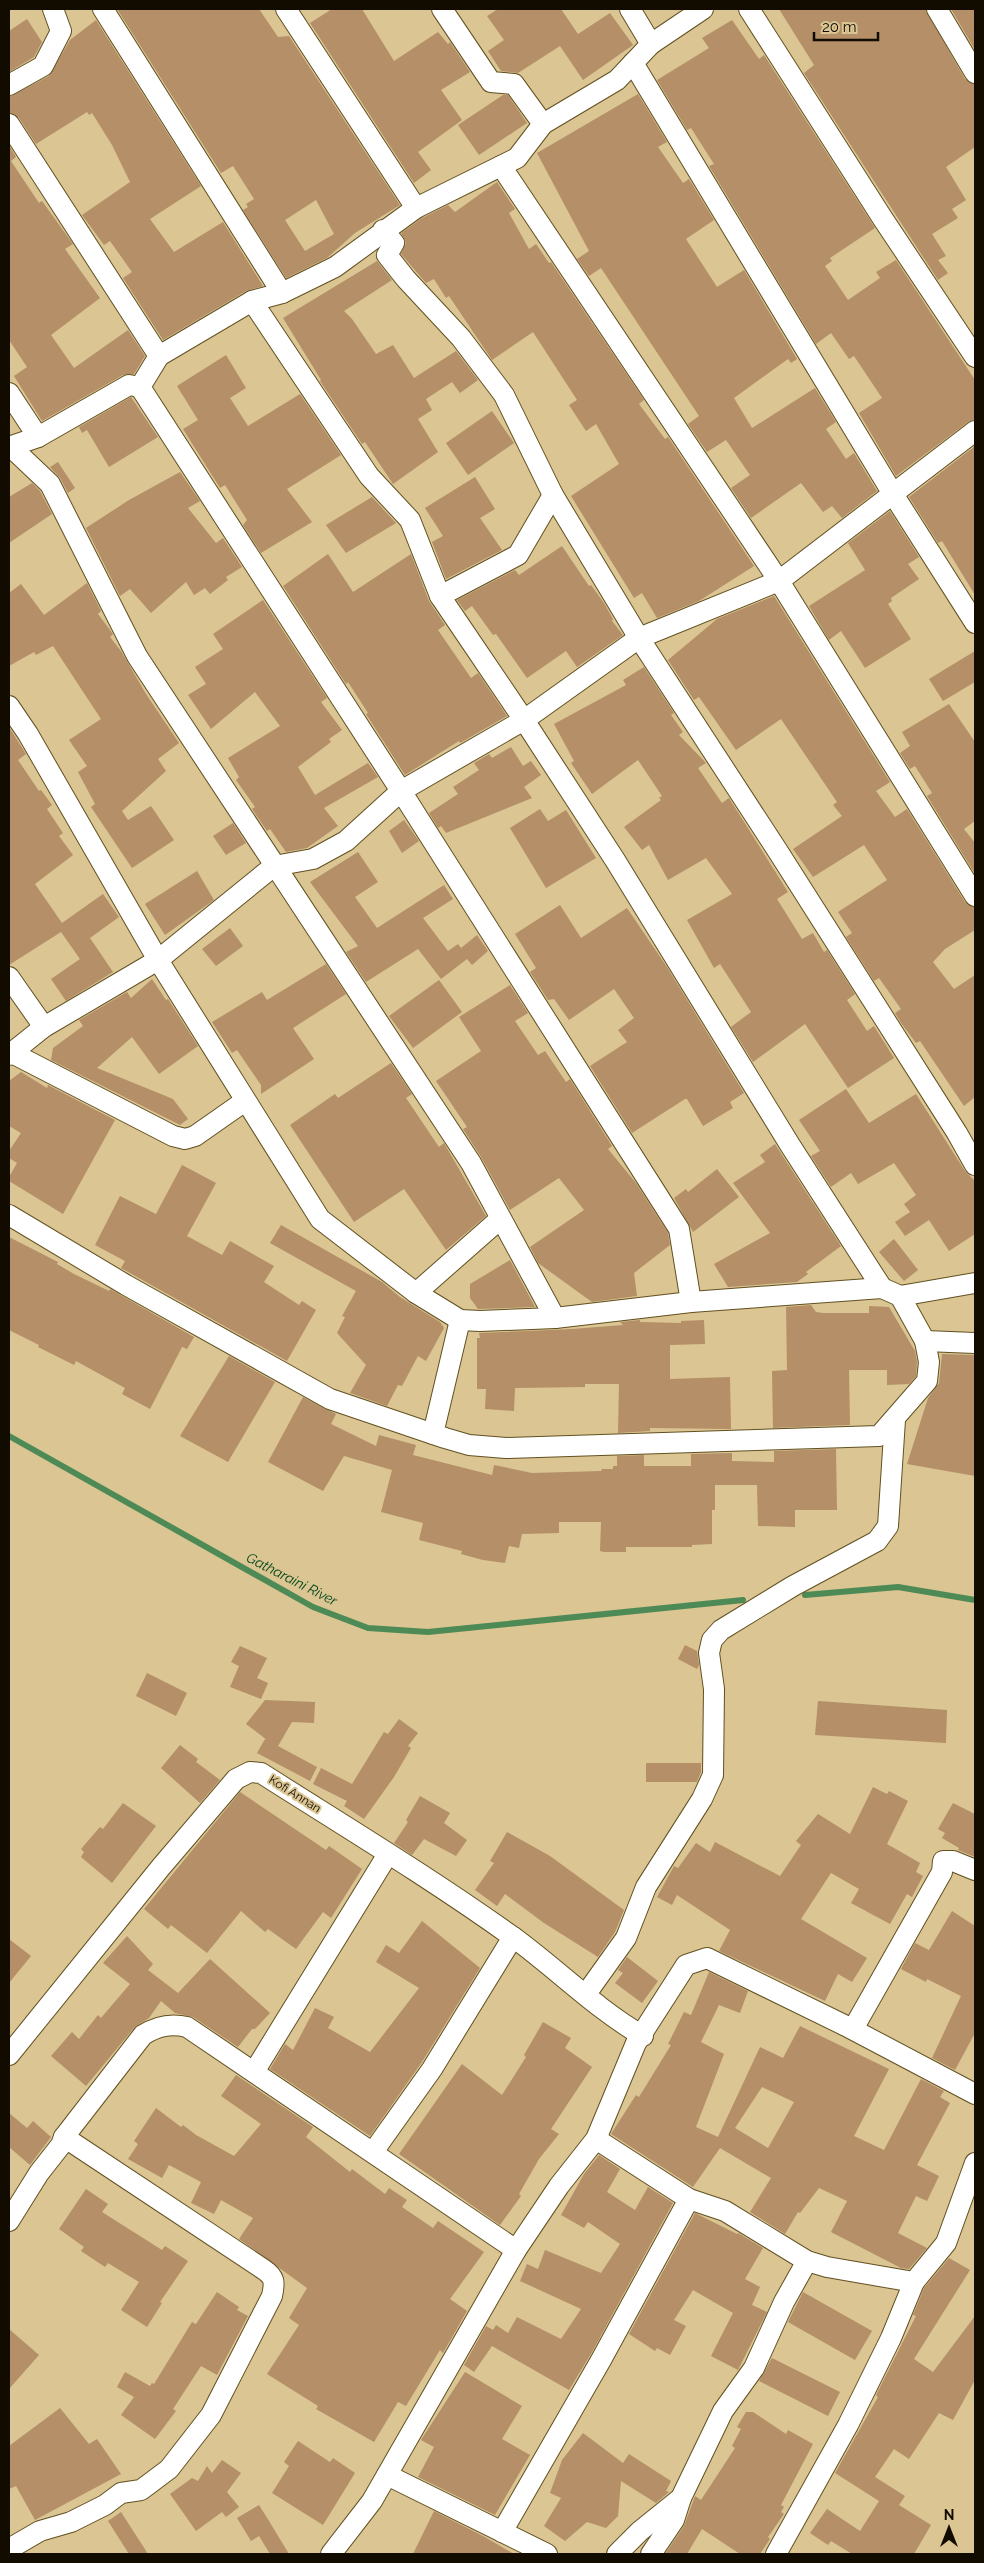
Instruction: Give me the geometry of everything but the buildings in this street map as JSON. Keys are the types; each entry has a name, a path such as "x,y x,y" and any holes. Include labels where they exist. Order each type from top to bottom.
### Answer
{"street":[{"path":"9,85 43,66 61,31 53,9"},
{"path":"103,9 282,293"},
{"path":"286,9 416,208"},
{"path":"442,9 491,82 514,84 543,124"},
{"path":"630,9 651,44"},
{"path":"140,388 159,356 252,301 282,293 335,267 383,230 416,208 517,158 543,124 616,80 651,44 703,9"},
{"path":"749,9 883,219 975,357"},
{"path":"937,9 975,73"},
{"path":"633,63 893,494 975,623"},
{"path":"9,124 159,356"},
{"path":"501,166 779,581 975,896"},
{"path":"383,230 394,243 387,255 406,279 461,338 504,395 553,495 639,638 789,869 975,1165"},
{"path":"252,301 369,476 410,520 440,596 524,720 615,860 790,1145 882,1288"},
{"path":"555,1318 471,1163 137,656 50,484 9,447 38,437 129,385 140,388 401,791 679,1228 691,1302"},
{"path":"9,393 38,437"},
{"path":"245,1101 195,1136 185,1139 173,1136 10,1054 44,1027 158,960 274,866 313,859 346,840 401,791 524,720 639,638 779,581 975,431"},
{"path":"440,596 518,555 553,495"},
{"path":"9,706 28,734 158,960 320,1219 416,1293 460,1320 555,1318 691,1302 882,1288 900,1296 975,1283"},
{"path":"9,977 44,1027"},
{"path":"9,1215 126,1285 330,1399 433,1434 469,1444 506,1448 879,1436 895,1420 927,1381 929,1362 925,1341 900,1296"},
{"path":"416,1293 500,1219"},
{"path":"433,1434 460,1320"},
{"path":"925,1341 975,1343"},
{"path":"586,1994 626,1938 646,1887 702,1799 714,1775 714,1689 709,1653 712,1640 721,1630 793,1586 877,1541 884,1534 888,1526 895,1420"},
{"name":"Kofi Annan","path":"9,2055 161,1867 236,1779 250,1772 261,1773 513,1937 616,2020 643,2036"},
{"path":"254,2072 388,1854"},
{"path":"853,2029 942,1872 943,1861 953,1861 975,1870"},
{"path":"373,2152 432,2069 513,1937"},
{"path":"331,2554 372,2501 516,2250 559,2186 596,2139 636,2043 643,2036 686,1965 707,1958 853,2029 975,2094"},
{"path":"9,2221 39,2173 62,2144 64,2138 143,2036 154,2028 176,2024 187,2027 516,2250"},
{"path":"9,2549 40,2531 71,2522 106,2505 121,2494 141,2490 170,2469 211,2415 272,2296 275,2284 272,2276 263,2269 64,2138"},
{"path":"596,2139 689,2199 725,2211 807,2261 827,2267 914,2282"},
{"path":"776,2554 848,2424 891,2338 914,2282 946,2243 975,2163"},
{"path":"502,2532 601,2360 689,2199"},
{"path":"651,2554 674,2520 681,2498 723,2411 754,2368 784,2302 807,2261"},
{"path":"387,2475 547,2554"},
{"path":"617,2554 640,2531 681,2498"}],"waterway":[{"name":"Gatharaini River","path":"9,1436 313,1607 368,1628 428,1632 743,1600"},
{"name":"Gatharaini River","path":"805,1595 898,1587 975,1600"}]}
